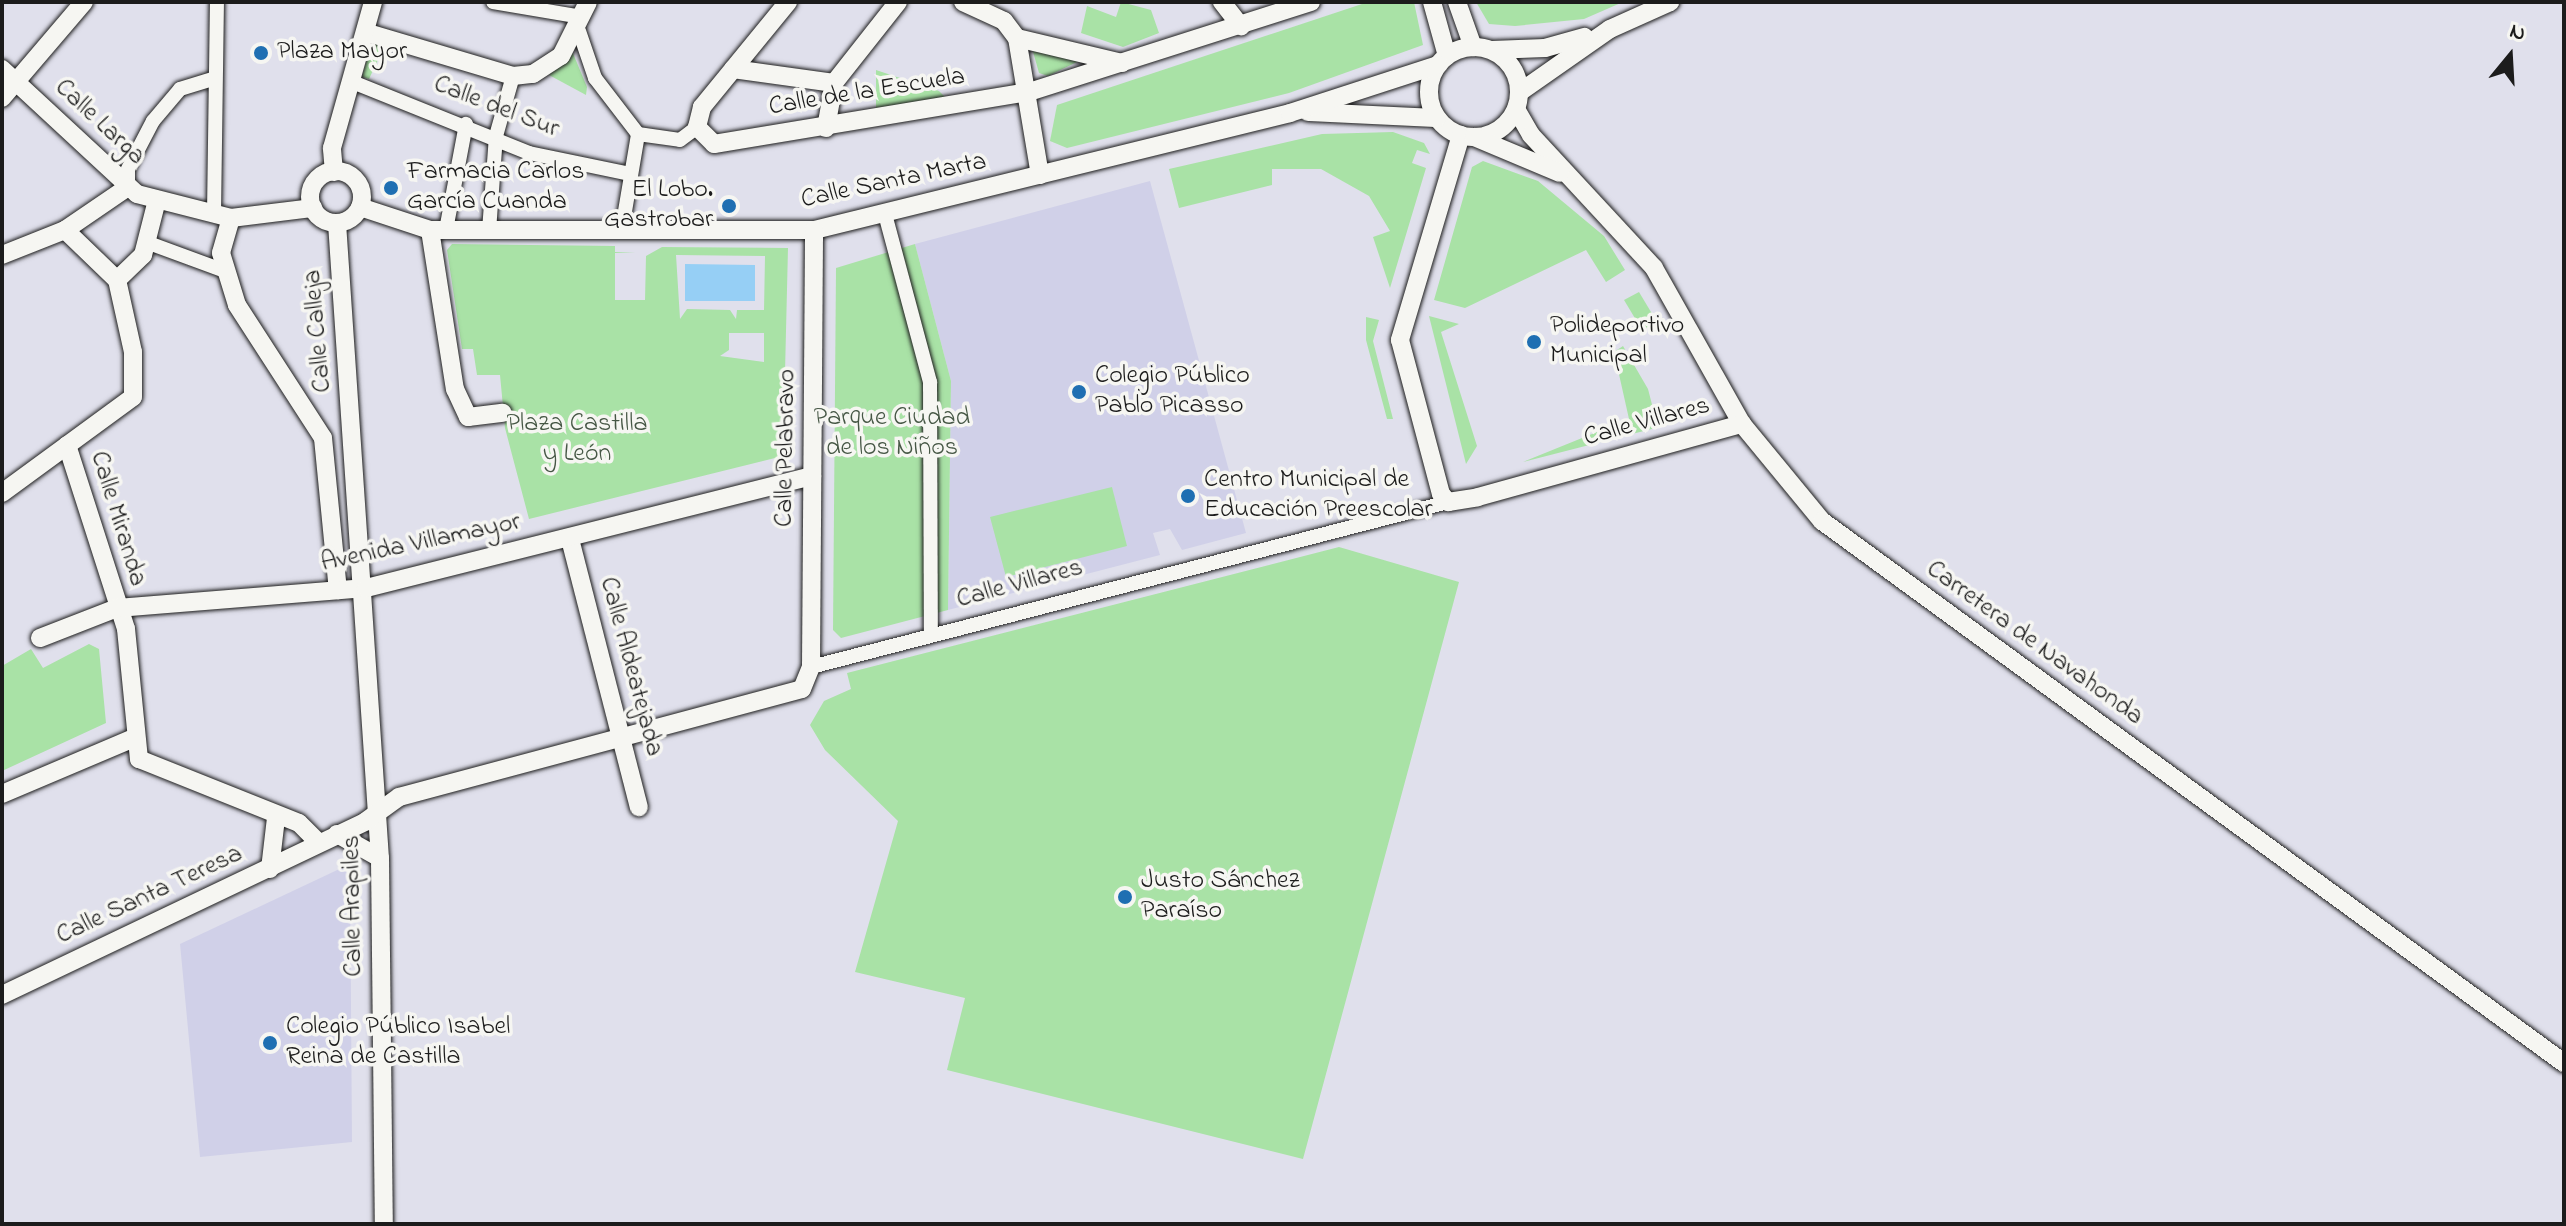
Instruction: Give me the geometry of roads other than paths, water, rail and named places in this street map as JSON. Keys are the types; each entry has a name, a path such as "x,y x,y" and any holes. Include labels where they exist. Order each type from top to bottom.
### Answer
{"street":[{"path":"2,98 20,82 84,2"},
{"path":"217,2 213,79 222,216 221,253 237,305 323,438 338,590"},
{"path":"334,172 332,148 373,2"},
{"path":"493,2 583,17"},
{"path":"583,17 595,78 638,134 680,140 697,127 702,107 788,2"},
{"path":"826,128 834,83 898,2"},
{"path":"963,2 1004,21 1017,38 1029,92 1040,175"},
{"path":"1222,2 1241,26"},
{"name":"Calle de la Escuela","path":"697,127 714,144 826,128 1029,92 1125,64 1311,2"},
{"path":"1432,2 1442,60 1430,100 1437,118 1467,136 1506,124 1518,101 1610,29"},
{"path":"1457,2 1482,48 1506,60 1518,101"},
{"path":"1442,60 1482,48 1545,48 1610,29 1670,2"},
{"path":"365,32 513,76 553,65 583,17"},
{"path":"1017,38 1125,64"},
{"name":"Calle Santa Marta","path":"360,207 438,230 814,230 1290,113 1442,60"},
{"name":"Calle Larga","path":"2,69 20,82 128,187 157,200 222,216"},
{"path":"733,69 834,83"},
{"path":"489,231 496,136 513,76"},
{"path":"2,255 65,230 128,187 128,169 153,121 180,89 213,79"},
{"name":"Calle del Sur","path":"350,81 496,136 529,153 626,173"},
{"name":"Carretera de Navahonda","path":"1518,101 1568,177 1654,268 1742,424 1822,521 2564,1063"},
{"name":"Calle Santa Marta","path":"1290,113 1437,118"},
{"path":"466,124 438,230 455,389 468,417 503,413"},
{"path":"622,229 626,173 638,134"},
{"path":"1448,502 1434,481 1400,340 1467,136"},
{"name":"Carretera de Navahonda","path":"1467,136 1568,177"},
{"path":"222,216 313,208 337,223 360,207 355,179 334,172"},
{"path":"313,208 312,187 334,172"},
{"path":"119,288 146,242 157,200"},
{"path":"885,214 930,382 931,635"},
{"name":"Calle Calleja","path":"337,223 366,588"},
{"path":"2,493 133,397 133,352 119,288 65,230"},
{"name":"Calle Pelabravo","path":"811,667 814,230"},
{"path":"146,242 225,271"},
{"name":"Calle Villares","path":"811,667 1742,424"},
{"path":"323,438 355,433"},
{"name":"Calle Miranda","path":"67,445 126,629 134,738"},
{"name":"Avenida Villamayor","path":"40,638 117,608 366,588 812,476"},
{"name":"Calle Aldeatejada","path":"570,539 639,807"},
{"name":"Calle Arapiles","path":"366,588 380,858 384,1224"},
{"path":"2,794 134,738 139,759 277,825 299,823 311,847 377,807 793,694 811,667"},
{"path":"270,869 277,825"},
{"path":"337,834 380,858"},
{"name":"Calle Santa Teresa","path":"2,995 311,847"}],"water":[{"path":"685,264 755,265 755,301 685,301"}],"place":[{"name":"Plaza Mayor","path":"261,53"},
{"name":"Farmacia Carlos García Cuanda","path":"391,188"},
{"name":"El Lobo. Gastrobar","path":"729,206"},
{"name":"Polideportivo Municipal","path":"1534,342"},
{"name":"Colegio Público Pablo Picasso","path":"1079,392"},
{"name":"Centro Municipal de Educación Preescolar","path":"1188,496"},
{"name":"Justo Sánchez Paraíso","path":"1125,897"},
{"name":"Colegio Público Isabel Reina de Castilla","path":"270,1043"}],"park label":[{"name":"Parque Ciudad de los Niños","path":"892,434"},
{"name":"Plaza Castilla y León","path":"577,440"}]}
